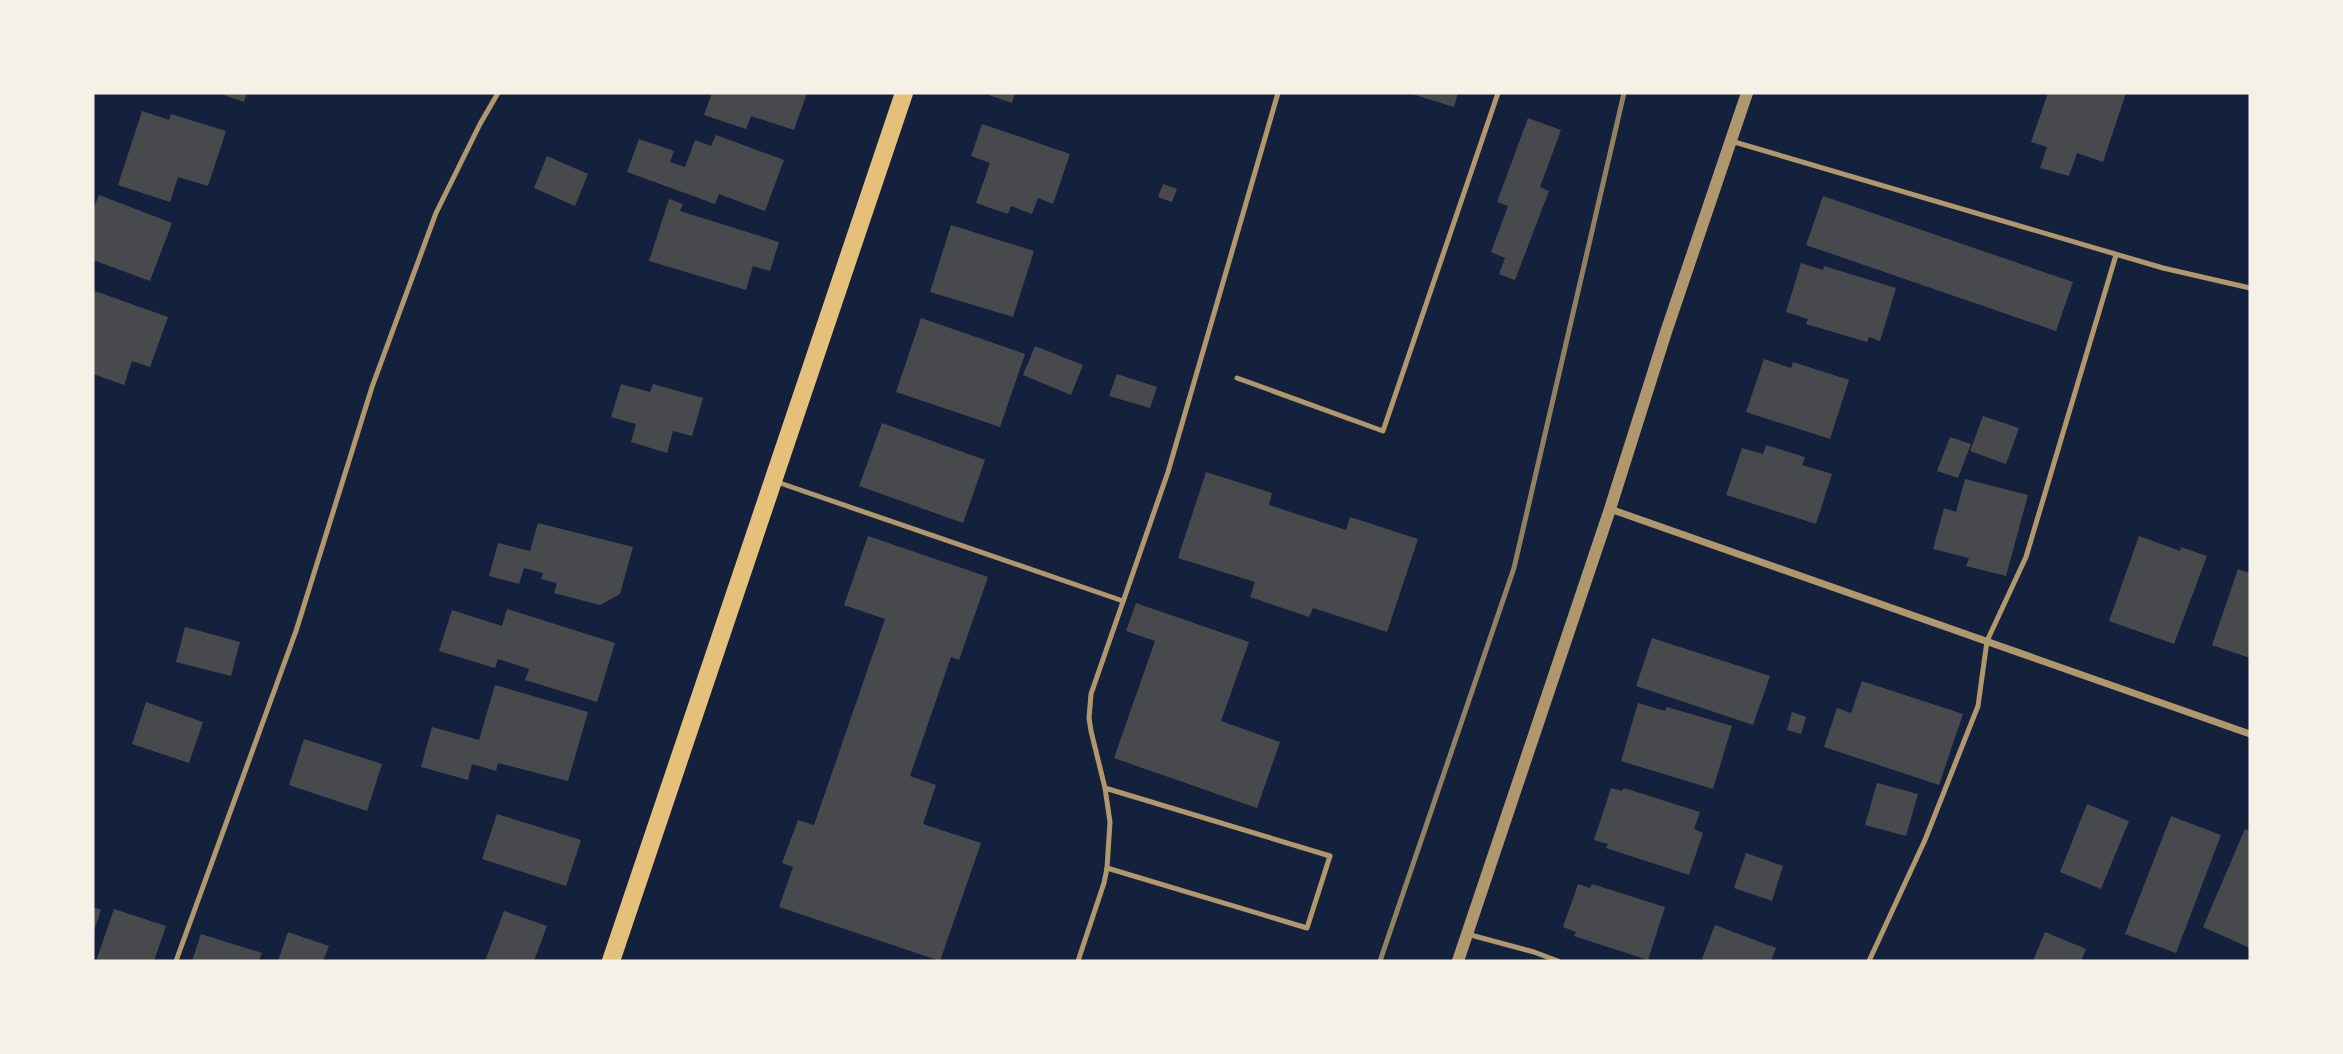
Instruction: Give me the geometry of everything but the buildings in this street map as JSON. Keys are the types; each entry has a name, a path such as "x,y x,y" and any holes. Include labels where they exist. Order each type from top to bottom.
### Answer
{"main road":[{"path":"611,961 904,93"}],"street":[{"path":"1458,961 1747,93"},
{"path":"1610,509 2250,734"}],"lane":[{"path":"176,961 296,631 372,387 436,213 498,93"},
{"path":"1078,961 1107,868 1110,822 1091,731 1091,694 1197,380 1278,93"},
{"path":"1237,378 1383,431 1498,93"},
{"path":"1731,141 2116,255 2250,288"},
{"path":"1869,961 1926,840 1978,706 1987,641 2026,557 2116,255"},
{"path":"774,481 1123,601"},
{"path":"1105,788 1330,856 1307,928 1107,868"},
{"path":"1467,934 1558,961"}],"railway":[{"path":"1380,961 1514,568 1624,93"}]}
